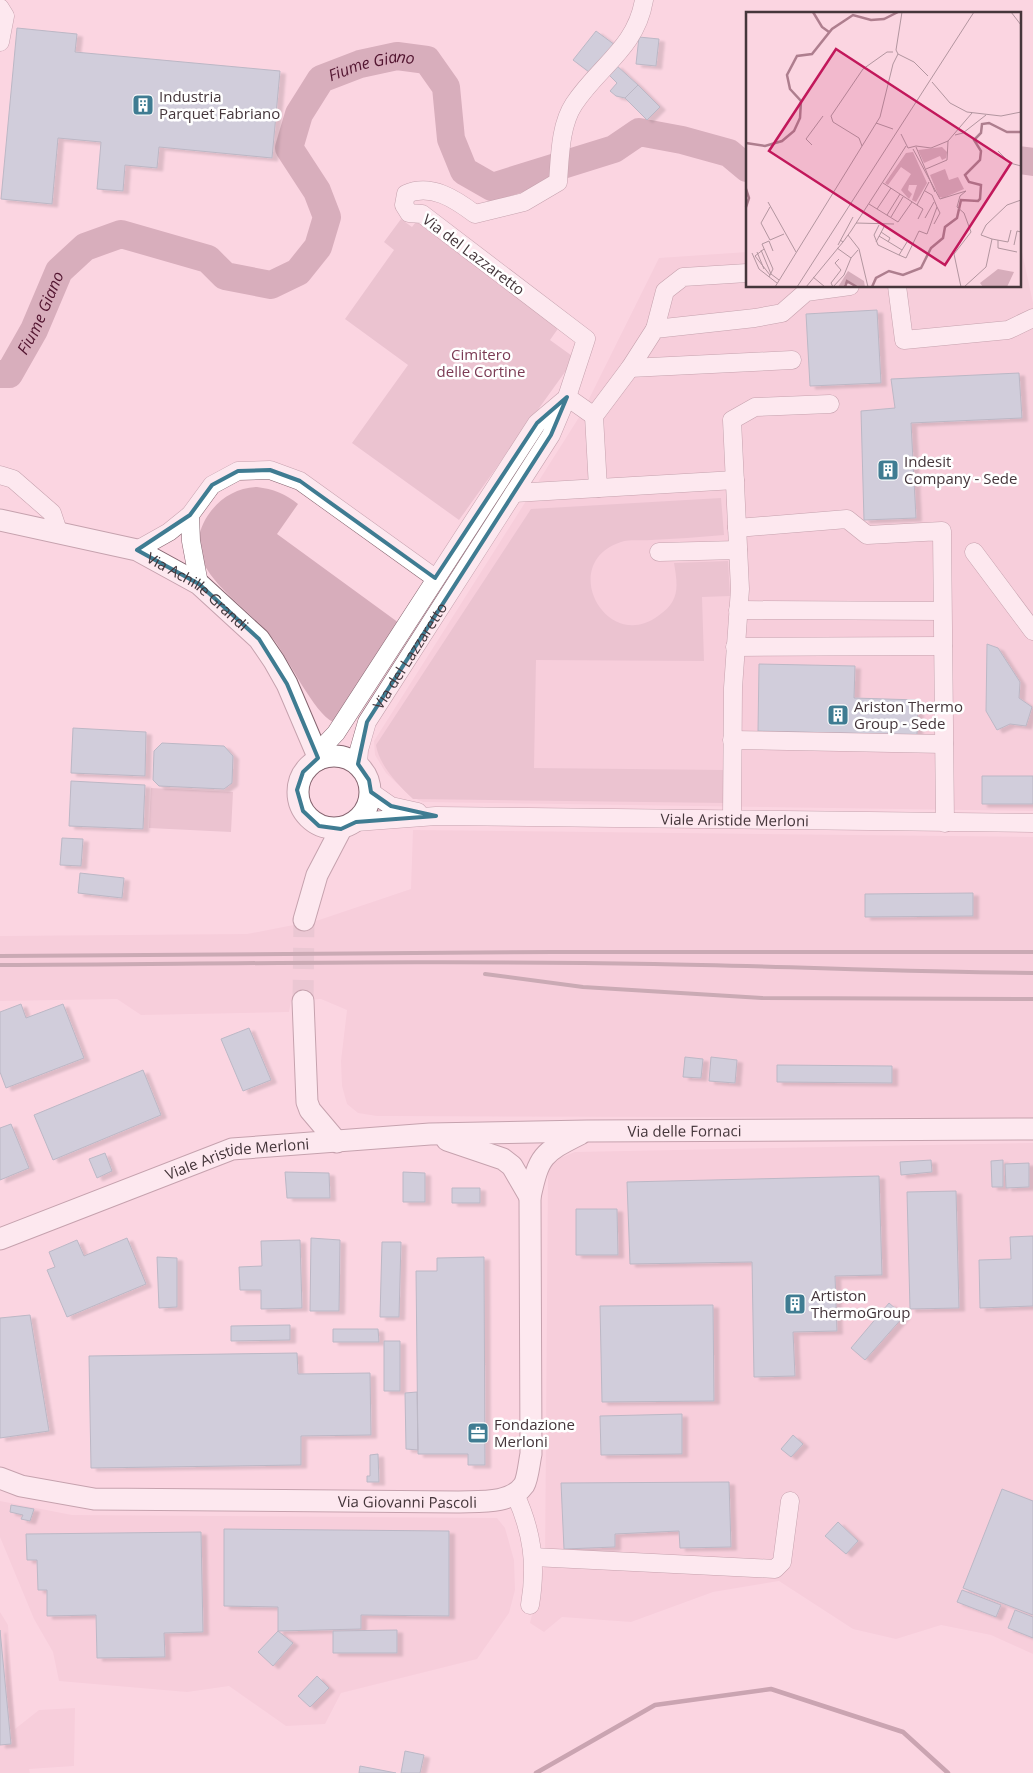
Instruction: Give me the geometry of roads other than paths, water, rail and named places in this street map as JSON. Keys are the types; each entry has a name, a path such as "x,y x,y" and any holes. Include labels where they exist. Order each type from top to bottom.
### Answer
{"main road":[{"name":"Via Achille Grandi","path":"0,520 58,531 137,550 200,584 259,640 274,661 287,684 318,756"},
{"path":"304,920 318,874 348,825 364,813 370,802 371,792 369,780 358,764 339,756 318,756"},
{"name":"Viale Aristide Merloni","path":"318,756 303,772 298,790 298,801 310,820 319,826 348,825"},
{"name":"Viale Aristide Merloni","path":"303,1001 307,1102 310,1110 337,1142"},
{"name":"Via delle Fornaci","path":"337,1142 430,1134 587,1131 1033,1129"},
{"path":"515,1494 524,1484 531,1454 530,1197 536,1168 544,1156 554,1147 587,1131"},
{"path":"430,1134 504,1159 512,1166 530,1197"},
{"name":"Viale Aristide Merloni","path":"0,1239 232,1148 337,1142"},
{"name":"Via Giovanni Pascoli","path":"0,1478 22,1486 94,1499 457,1502 496,1501 515,1494"}],"street":[{"name":"Via del Lazzaretto","path":"358,764 359,750 367,722 551,435 567,397 586,339 422,214 409,212 404,205 406,194 416,190 435,191 457,201 476,214 524,202 558,182 565,125 574,104 631,39 644,0"},
{"path":"0,8 5,16 0,42"},
{"path":"598,488 594,416 630,368 655,329 665,291 683,277 746,273"},
{"path":"655,329 755,318 782,313 806,292 835,288"},
{"path":"897,288 904,340 1008,330 1033,318"},
{"path":"630,368 792,360"},
{"name":"Via del Lazzaretto","path":"318,756 336,733 537,423 567,397"},
{"path":"567,397 594,416"},
{"path":"732,819 732,740 738,610 738,550 732,420 755,407 830,404"},
{"name":"Via del Lazzaretto","path":"137,550 169,532 190,515 212,486 238,471 270,470 300,481 435,578"},
{"path":"0,475 13,479 52,513 58,531"},
{"path":"514,493 735,480"},
{"path":"190,515 191,541 200,584"},
{"path":"737,528 846,519 868,535 942,531 945,823"},
{"path":"659,552 738,550"},
{"path":"974,552 1026,610 1033,631"},
{"path":"738,610 942,611"},
{"path":"735,647 943,646"},
{"path":"732,740 944,744"},
{"name":"Viale Aristide Merloni","path":"371,792 391,806 436,816"},
{"name":"Viale Aristide Merloni","path":"348,825 436,816 1033,823"},
{"path":"515,1494 528,1521 533,1586 530,1605"},
{"path":"532,1557 775,1569 782,1562 790,1501"}],"waterway":[{"name":"Fiume Giano","path":"0,374 9,374 34,330 59,271 85,247 121,234 208,259 225,276 271,285 298,272 318,247 327,217 317,191 289,148 299,114 321,79 360,64 397,56 427,60 446,87 451,139 464,171 492,187 614,149 639,132 682,140 729,153 746,167"},
{"name":"Fiume Giano","path":"1020,160 1033,162"},
{"path":"536,1773 655,1705 771,1689 903,1732 948,1773"}],"tunnel":[{"path":"303,1001 304,920"}],"railway":[{"path":"0,956 553,952 1033,952"},
{"path":"0,965 409,962 572,963 1033,973"},
{"path":"485,974 583,987 762,998 1033,999"}],"place":[{"name":"Industria Parquet Fabriano","path":"143,105"},
{"name":"Indesit Company - Sede","path":"888,470"},
{"name":"Ariston Thermo Group - Sede","path":"838,715"},
{"name":"Artiston ThermoGroup","path":"795,1304"},
{"name":"Fondazione Merloni","path":"478,1433"}],"park label":[{"name":"Cimitero delle Cortine","path":"481,362"}]}
